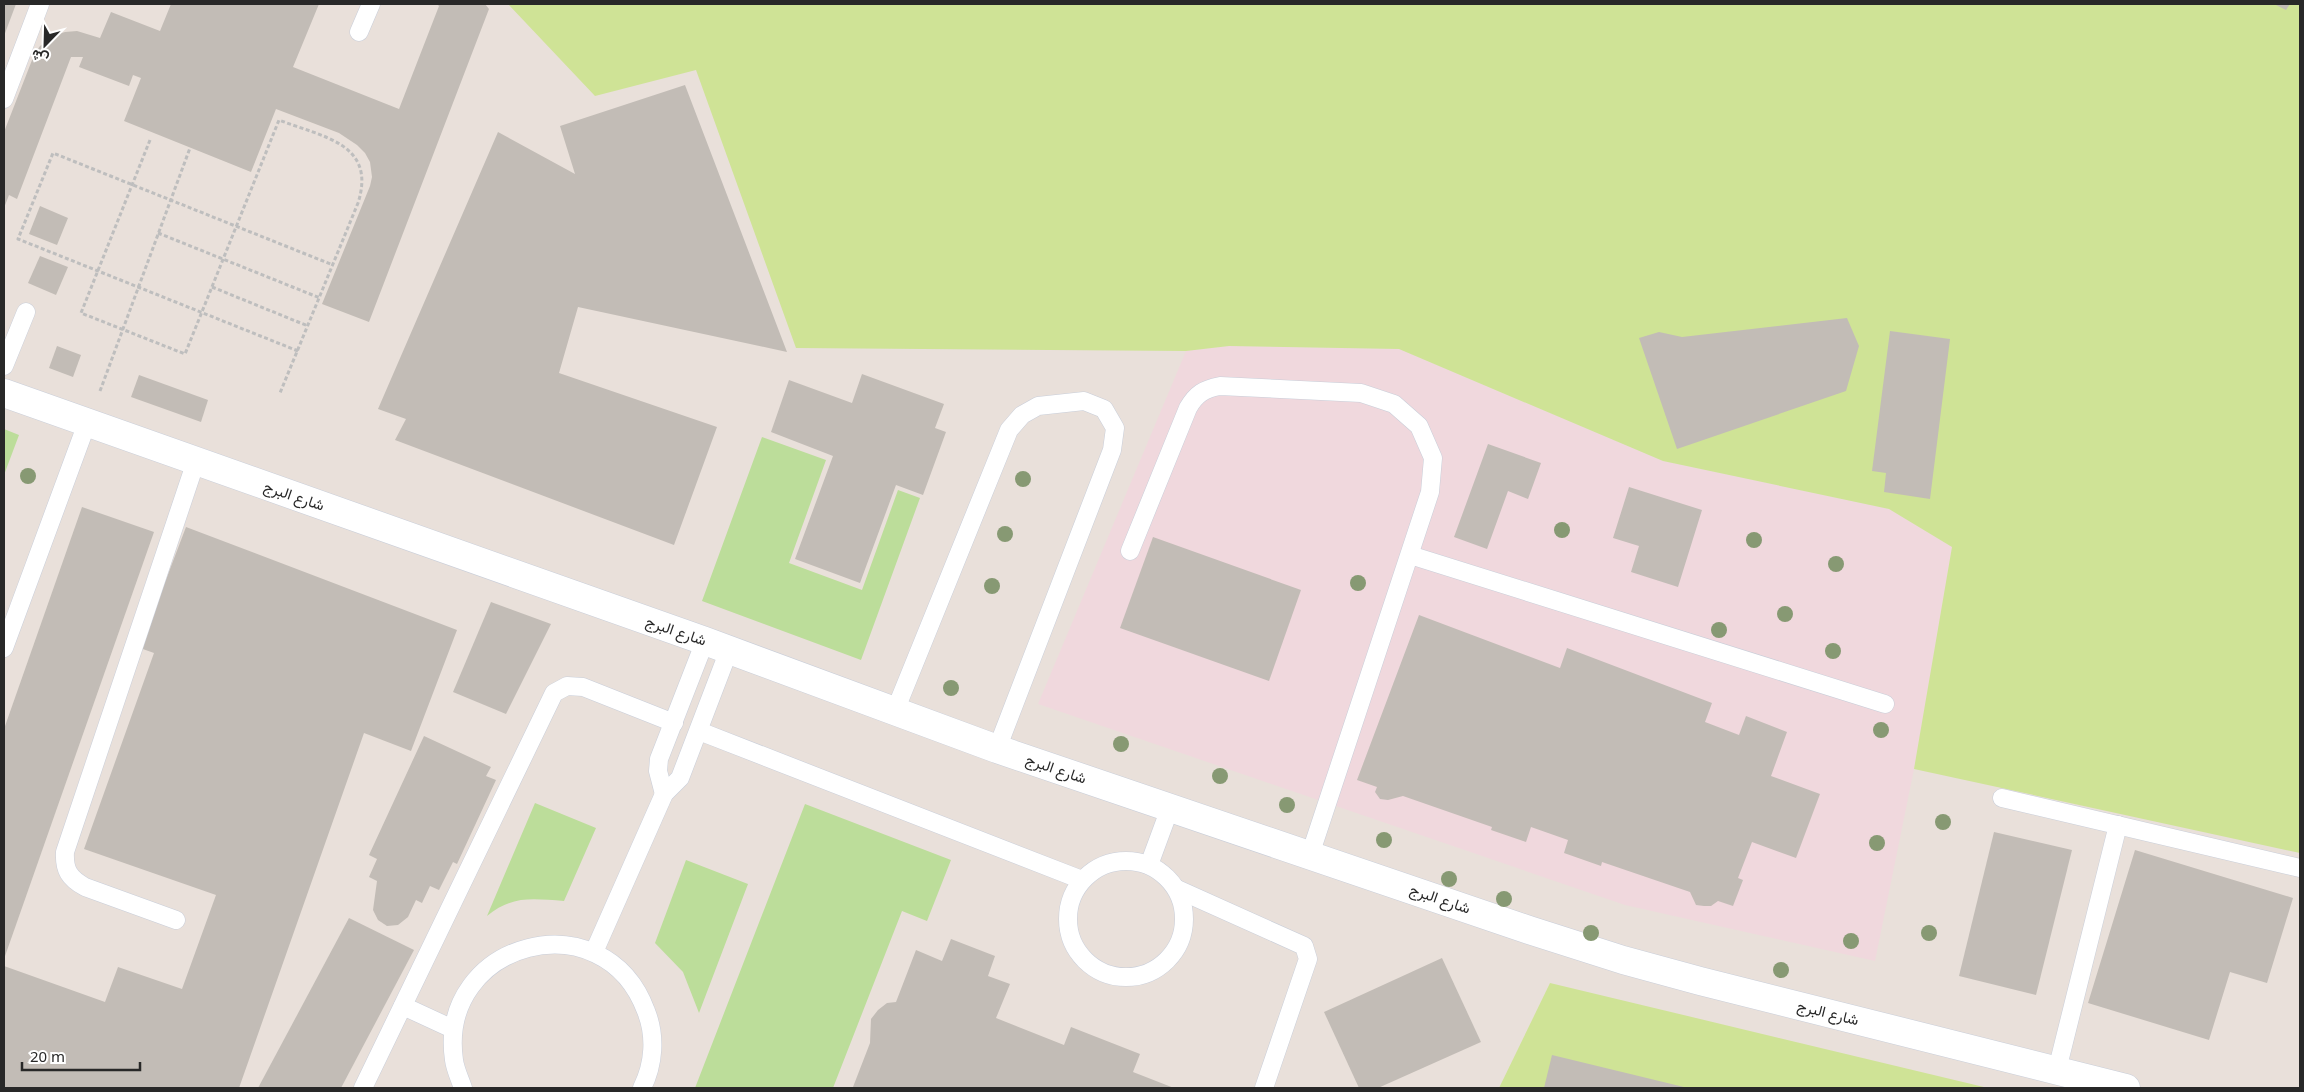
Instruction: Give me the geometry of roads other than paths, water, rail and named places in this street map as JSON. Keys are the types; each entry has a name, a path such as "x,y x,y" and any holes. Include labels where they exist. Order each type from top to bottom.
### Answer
{"street":[{"name":"شارع البرج","path":"4,393 717,645 997,750 1623,960 1700,982 2126,1088"}],"lane":[{"path":"4,99 40,4"},
{"path":"359,32 371,4"},
{"path":"4,366 26,312"},
{"path":"1130,551 1188,408 1195,397 1206,389 1220,386 1361,393 1394,404 1420,426 1433,458 1430,492 1310,855"},
{"path":"895,712 1009,430 1022,415 1038,406 1084,401 1104,409 1115,428 1112,450 997,750"},
{"path":"4,648 87,423"},
{"path":"176,920 85,887 72,879 65,866 65,852 196,462"},
{"path":"1410,555 1886,704"},
{"path":"664,794 658,771 659,759 674,723 717,645"},
{"path":"594,952 664,794 680,778 699,731 717,645"},
{"path":"364,1088 554,693 567,686 583,687 674,723"},
{"path":"699,731 1082,880"},
{"path":"2002,798 2300,868"},
{"path":"1150,865 1170,808"},
{"path":"2057,1070 2118,825"},
{"path":"1131,860 1150,865 1165,875 1177,889 1184,906 1185,924 1180,942 1171,958 1157,969 1140,976 1121,977 1103,973 1088,963 1076,949 1072,940 1067,914 1072,896 1082,880 1096,869 1113,862 1131,860"},
{"path":"1177,889 1304,946 1308,959 1264,1088"},
{"path":"464,1088 454,1060 453,1029 462,999 480,974 505,956 534,945 565,944 594,952 621,970 640,995 651,1024 652,1057 642,1088"},
{"path":"403,1006 453,1029"}]}
